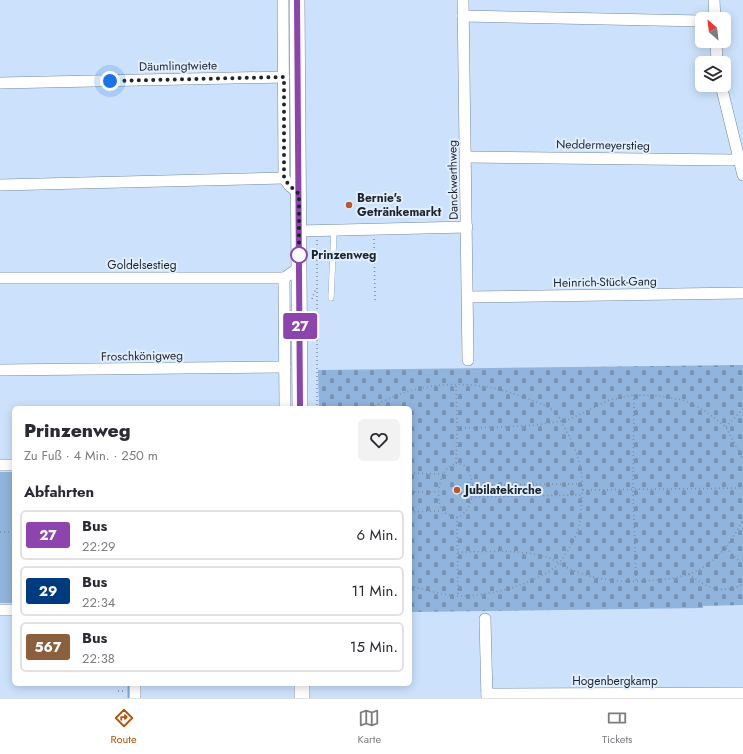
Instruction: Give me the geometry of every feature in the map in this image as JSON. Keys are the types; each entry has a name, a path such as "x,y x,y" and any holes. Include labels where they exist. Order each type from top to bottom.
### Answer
{"main road":[{"path":"297,0 300,406"}],"street":[{"path":"283,0 284,178 299,194"},
{"name":"Danckwerthweg","path":"463,0 468,360"},
{"path":"714,0 715,12"},
{"path":"463,16 695,21"},
{"name":"Däumlingtwiete","path":"0,83 284,77"},
{"path":"723,92 743,175"},
{"name":"Neddermeyerstieg","path":"466,157 739,159"},
{"path":"0,185 284,178"},
{"path":"299,231 467,227"},
{"path":"285,406 284,278 299,268"},
{"name":"Goldelsestieg","path":"0,278 284,278"},
{"name":"Heinrich-Stück-Gang","path":"468,297 743,293"},
{"name":"Froschkönigweg","path":"0,370 285,367"},
{"path":"0,465 12,465"},
{"path":"0,610 12,610"},
{"path":"485,619 487,696"},
{"name":"Hogenbergkamp","path":"487,696 743,693"}],"lane":[{"path":"331,298 334,230"}],"path":[{"path":"374,229 375,301"},
{"path":"317,230 317,406"},
{"path":"456,384 456,463"},
{"path":"375,406 396,396 419,389 456,384 482,386 514,393 541,404 556,414 573,443 579,458 582,484 579,526 576,537 556,567 536,578 508,589 483,594 458,596 412,586"},
{"path":"457,428 503,427 568,420 609,400 634,395 660,396 683,400 705,411 726,427 743,460"},
{"path":"634,395 636,581"},
{"path":"726,427 743,409"},
{"path":"456,463 464,465 469,472 472,485 470,506 465,513 457,517 449,515 443,511 439,501 438,492 443,474 449,467 456,463"},
{"path":"412,474 443,474"},
{"path":"472,485 582,484"},
{"path":"582,490 743,488"},
{"path":"412,492 438,492"},
{"path":"471,497 582,496"},
{"path":"412,512 443,511"},
{"path":"457,517 458,596"},
{"path":"458,552 519,552 543,556 559,562 570,569 595,577 636,581 663,580 689,574 716,558 726,548 738,530 743,519"},
{"path":"0,532 12,532"},
{"path":"726,548 743,565"},
{"path":"689,574 701,584 716,589 728,589 743,584"},
{"path":"118,691 132,691"}],"green space":[{"path":"743,365 743,605 703,606 703,608 412,612 412,406 319,406 318,370"},
{"path":"0,472 12,472 12,603 0,603"}],"waterway":[{"path":"129,686 129,698"}],"bus line":[{"name":"27","path":"297,0 300,406"}],"place":[{"name":"Bernie's Getränkemarkt","path":"349,205"},
{"name":"Prinzenweg","path":"299,255"},
{"name":"Jubilatekirche","path":"457,490"}],"route":[{"path":"110,81 284,77 284,178 299,194 299,255"}]}
